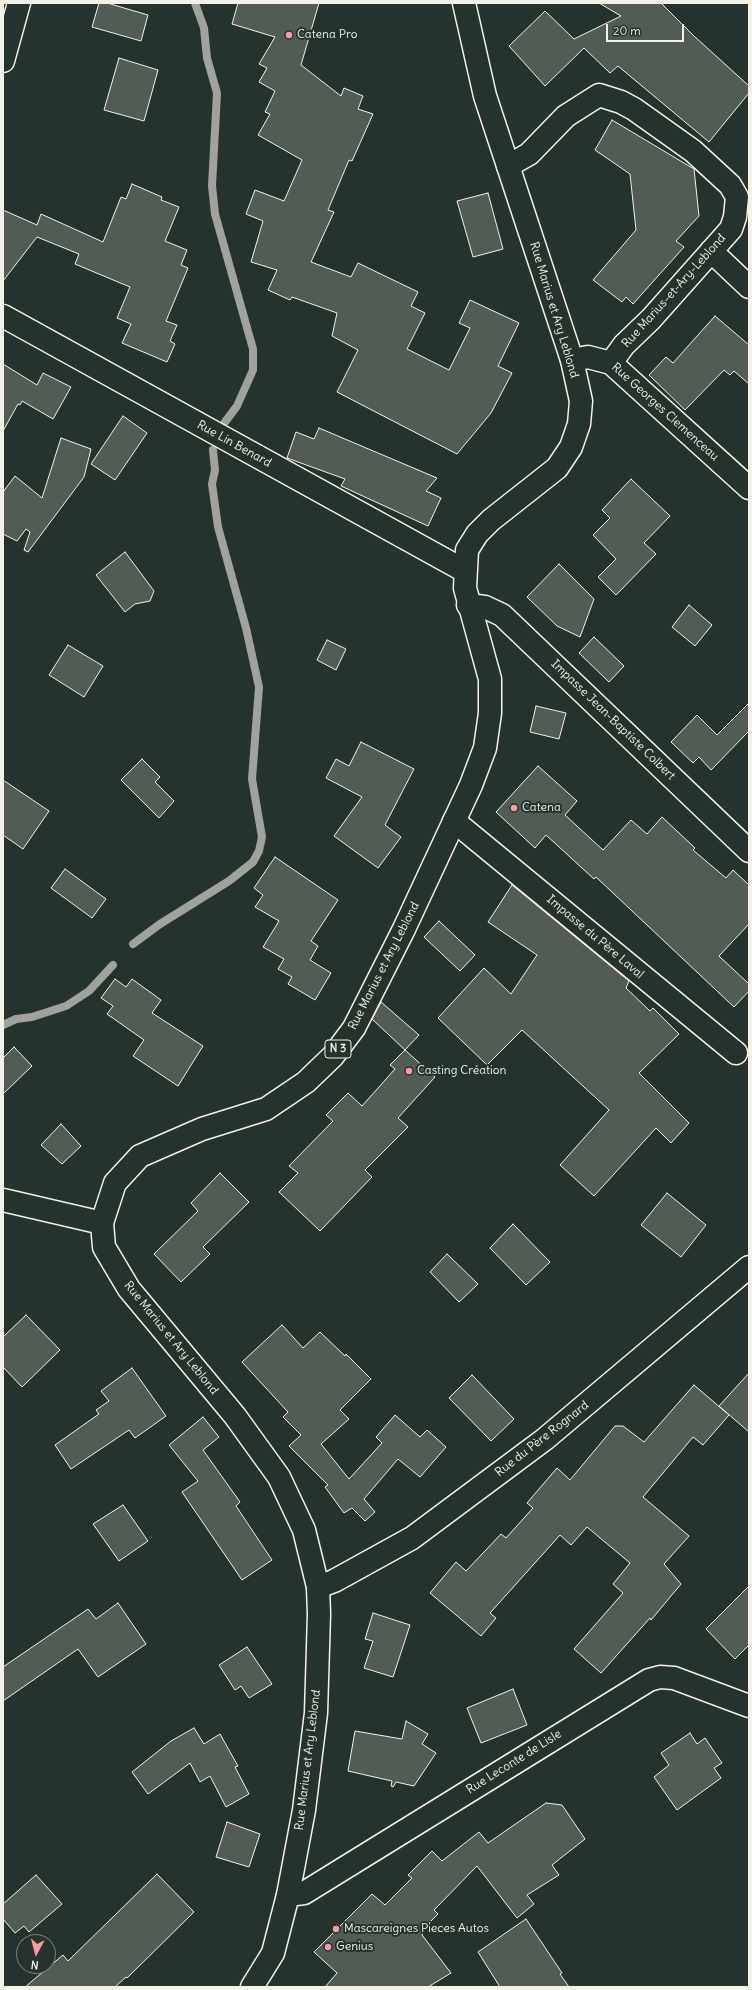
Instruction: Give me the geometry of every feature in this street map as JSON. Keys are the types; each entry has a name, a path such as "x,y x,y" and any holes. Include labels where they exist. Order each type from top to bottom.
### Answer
{"street":[{"path":"3,61 19,3"},
{"name":"Rue Marius et Ary Leblond","path":"252,1987 273,1953 288,1895 304,1810 316,1713 319,1614 318,1587 304,1530 279,1477 234,1416 129,1289 104,1247 102,1223 115,1182 140,1156 202,1130 266,1108 306,1082 333,1056 354,1028 404,929 471,785 485,748 490,713 490,679 468,605 465,588 467,550 477,534 491,520 557,468 571,447 579,424 581,401 572,360 485,96 464,3"},
{"name":"Rue Marius-et-Ary-Leblond","path":"508,166 529,154 566,116 599,95 621,102 693,151 730,185 737,197 735,217 731,228 651,319 624,345 611,362"},
{"path":"711,251 749,287"},
{"name":"Rue Lin Benard","path":"3,316 465,571"},
{"name":"Rue Georges Clemenceau","path":"572,360 588,357 611,362 749,488"},
{"name":"Impasse Jean-Baptiste Colbert","path":"468,605 485,607 502,615 749,851"},
{"name":"Impasse du Père Laval","path":"454,821 736,1053"},
{"path":"3,1200 102,1223"},
{"name":"Rue du Père Rognard","path":"318,1587 334,1581 412,1538 526,1454 749,1267"},
{"name":"Rue Leconte de Lisle","path":"288,1895 304,1893 649,1680 660,1677 674,1678 749,1706"}],"building":[{"path":"99,3 107,3 148,15 141,41 92,27"},
{"path":"238,3 319,3 301,65 341,96 344,88 363,96 358,109 373,114 352,161 349,160 328,210 334,212 311,262 351,277 358,263 418,292 411,306 425,313 407,349 449,370 470,328 459,323 470,300 519,323 498,366 512,373 491,413 457,454 337,392 358,350 332,336 337,313 292,297 290,300 268,290 277,270 251,262 263,221 246,214 255,190 284,201 302,160 258,135 270,114 265,112 275,91 259,82 267,68 259,64 275,37 232,24"},
{"path":"599,3 661,3 694,36 749,86 749,93 709,142 618,66 610,73 584,48 545,86 509,46 545,11 574,39 621,16"},
{"path":"119,58 158,70 144,121 104,110"},
{"path":"612,120 694,169 699,216 676,241 684,247 633,304 626,297 622,302 593,280 636,230 630,174 595,150"},
{"path":"132,184 162,197 161,200 179,207 165,241 187,250 181,265 188,268 166,321 177,325 170,341 175,344 167,362 122,343 131,324 117,318 130,287 75,264 79,254 37,237 3,281 3,210 37,225 41,214 103,242 121,197 126,199"},
{"path":"488,193 503,249 473,257 457,201"},
{"path":"715,316 749,345 749,384 734,371 730,375 724,370 685,410 649,375 666,357 673,363"},
{"path":"3,364 37,385 43,373 71,387 53,419 22,401 20,405 18,404 3,431"},
{"path":"123,416 147,433 115,480 91,464"},
{"path":"319,428 437,478 426,491 441,498 428,526 341,486 345,479 287,458 296,432 314,439"},
{"path":"61,438 91,449 84,477 28,552 24,550 30,532 26,529 17,541 3,534 3,492 15,476 42,498"},
{"path":"631,479 670,516 644,543 656,554 616,595 598,577 616,559 593,535 610,518 602,510"},
{"path":"125,552 154,591 150,601 135,604 125,612 96,575"},
{"path":"559,564 594,599 580,637 557,626 527,597"},
{"path":"689,605 712,625 695,646 672,627"},
{"path":"594,637 624,666 609,682 579,653"},
{"path":"327,640 346,649 336,670 317,660"},
{"path":"68,645 103,666 84,697 49,675"},
{"path":"749,703 749,731 711,770 699,757 693,763 671,742 697,715 717,735"},
{"path":"536,706 566,713 559,739 530,732"},
{"path":"361,742 414,769 385,825 401,837 378,868 334,836 362,797 326,778 336,759 349,766"},
{"path":"142,759 160,777 155,782 174,801 159,818 121,780"},
{"path":"538,766 577,801 565,815 603,850 631,820 647,834 662,817 695,848 693,850 726,878 733,870 749,885 749,924 719,956 749,984 749,991 734,1007 596,877 594,879 546,835 535,848 496,812"},
{"path":"3,780 49,811 23,849 3,835"},
{"path":"275,857 338,900 311,941 318,946 310,960 331,973 315,1000 288,984 292,977 278,969 284,959 263,947 279,921 255,907 263,895 254,888"},
{"path":"65,869 106,899 92,918 51,888"},
{"path":"512,885 629,981 626,988 650,1011 653,1008 679,1034 639,1073 689,1123 671,1143 656,1128 594,1196 560,1165 609,1110 522,1030 487,1065 438,1018 484,968 511,994 537,955 488,922"},
{"path":"439,921 475,955 460,971 424,937"},
{"path":"115,979 126,987 132,979 161,1000 152,1013 203,1046 178,1086 133,1056 144,1040 107,1014 113,1006 101,998"},
{"path":"381,1002 419,1035 405,1050 372,1019"},
{"path":"14,1047 32,1066 3,1094 3,1058"},
{"path":"405,1050 435,1077 398,1118 408,1127 365,1170 372,1177 320,1231 279,1192 298,1173 289,1166 333,1121 326,1115 348,1093 362,1106 395,1069 390,1065"},
{"path":"61,1124 81,1146 62,1164 41,1145"},
{"path":"220,1173 249,1202 203,1247 210,1254 181,1282 154,1254 198,1211 191,1203"},
{"path":"667,1193 706,1225 681,1257 641,1225"},
{"path":"513,1224 550,1262 526,1285 490,1248"},
{"path":"447,1254 478,1284 459,1302 430,1272"},
{"path":"26,1315 60,1350 22,1387 3,1367 3,1337"},
{"path":"282,1325 303,1348 320,1332 345,1356 346,1354 371,1379 340,1410 349,1419 321,1444 349,1479 382,1443 376,1437 395,1415 420,1437 427,1430 446,1447 420,1477 398,1459 364,1499 375,1512 365,1521 352,1508 344,1513 325,1487 328,1485 289,1446 301,1435 283,1417 288,1412 242,1362"},
{"path":"132,1368 166,1416 135,1438 129,1430 71,1469 55,1445 99,1414 96,1410 109,1401 101,1391"},
{"path":"749,1373 749,1432 719,1406"},
{"path":"472,1375 514,1419 491,1441 449,1398"},
{"path":"694,1385 729,1415 703,1445 693,1437 643,1497 689,1536 664,1564 681,1584 651,1620 650,1618 601,1673 574,1649 623,1593 613,1584 630,1563 587,1527 571,1545 560,1535 490,1613 496,1618 481,1636 430,1593 456,1562 466,1571 501,1534 506,1538 533,1508 527,1503 557,1468 570,1480 615,1426 623,1426 644,1442"},
{"path":"203,1417 219,1437 203,1450 240,1502 236,1506 272,1560 242,1580 182,1492 198,1481 169,1445"},
{"path":"123,1505 148,1541 119,1561 93,1524"},
{"path":"749,1586 749,1645 735,1659 706,1629"},
{"path":"118,1603 146,1644 98,1677 78,1649 3,1701 3,1667 88,1609 96,1619"},
{"path":"373,1613 410,1625 393,1677 364,1668 373,1641 365,1639"},
{"path":"247,1647 272,1684 249,1698 241,1686 235,1690 219,1665"},
{"path":"513,1689 527,1725 481,1743 467,1708"},
{"path":"406,1721 428,1734 422,1744 436,1753 414,1786 396,1782 393,1787 391,1786 392,1781 348,1771 355,1731 402,1739"},
{"path":"194,1728 204,1744 220,1734 238,1766 235,1767 249,1794 226,1807 210,1776 200,1782 190,1763 148,1794 132,1772 171,1741"},
{"path":"690,1733 697,1744 705,1738 722,1763 714,1768 721,1778 677,1810 654,1777 669,1765 661,1753"},
{"path":"546,1803 562,1805 585,1839 552,1865 559,1875 527,1895 534,1904 517,1918 477,1866 434,1910 438,1914 422,1930 424,1932 422,1935 451,1973 428,1987 325,1987 337,1973 314,1952 372,1894 385,1905 412,1878 408,1875 432,1851 442,1861 479,1832 488,1843"},
{"path":"227,1822 260,1834 249,1867 216,1857"},
{"path":"157,1874 194,1912 127,1978 126,1977 115,1987 25,1987 40,1974 56,1974 56,1961 63,1955 68,1961"},
{"path":"36,1875 62,1904 29,1932 24,1926 15,1933 3,1919 3,1904"},
{"path":"526,1919 562,1973 560,1974 569,1987 500,1987 478,1952"}],"waterway":[{"path":"195,3 204,28 207,58 217,93 212,186 215,214 253,349 253,370 237,406 225,422"},
{"path":"133,944 160,924 229,881 253,862 259,851 262,837 252,779 259,687 246,628 218,527 212,484 215,470 213,450"},
{"path":"3,1025 16,1019 32,1017 66,1006 89,991 113,965"}],"place":[{"name":"Catena Pro","path":"289,35"},
{"name":"Catena","path":"514,808"},
{"name":"Casting Création","path":"409,1071"},
{"name":"Mascareignes Pieces Autos","path":"336,1929"},
{"name":"Genius","path":"328,1947"}]}
